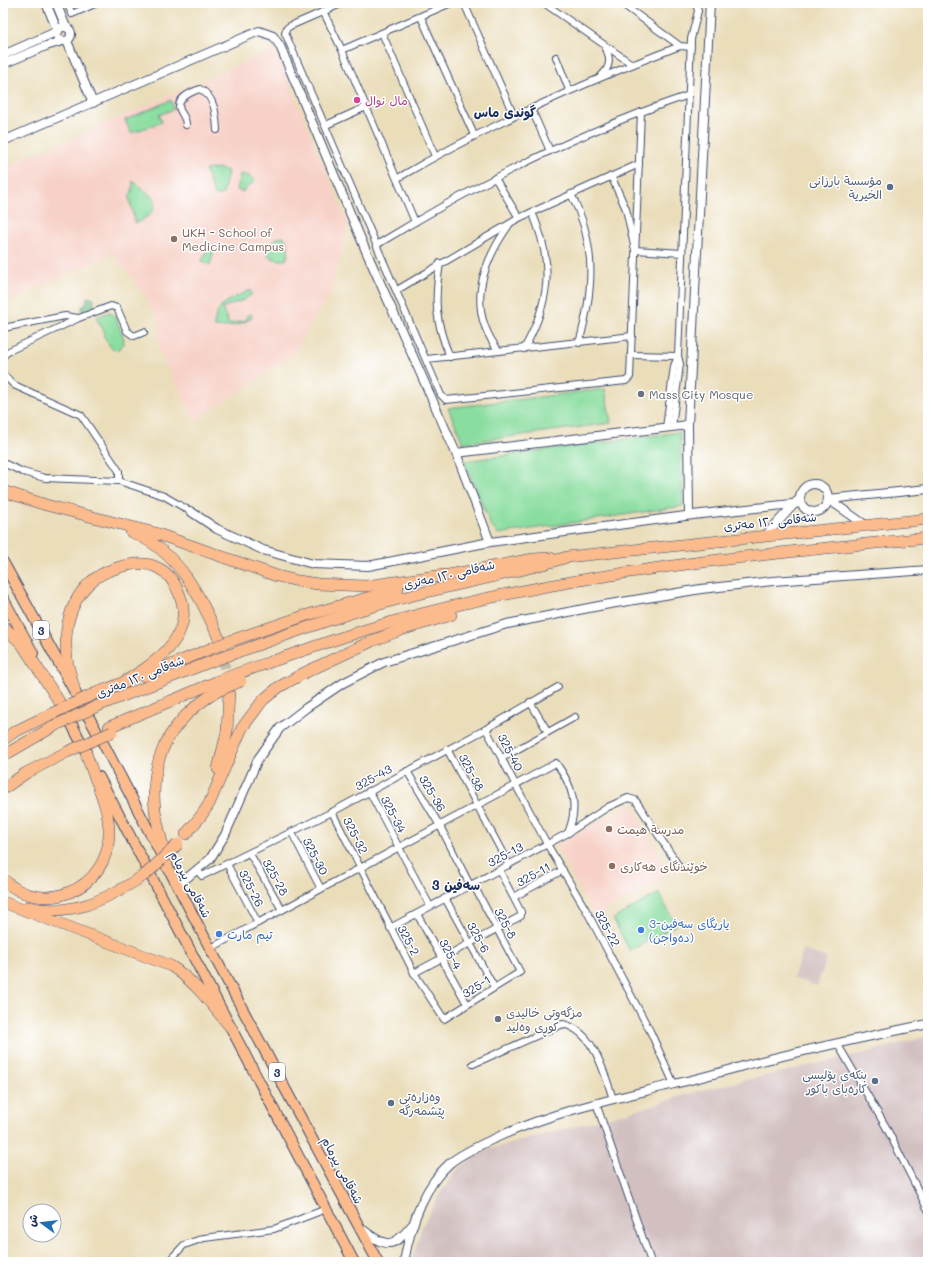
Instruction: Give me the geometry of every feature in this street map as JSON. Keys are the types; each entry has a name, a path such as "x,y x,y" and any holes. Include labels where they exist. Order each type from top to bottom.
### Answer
{"highway":[{"path":"3,491 46,505 155,533 277,576 318,584 366,586 402,582 533,559 567,557"},
{"path":"95,518 136,534 158,546 168,556 192,584 208,613 216,644"},
{"name":"شەقامی ١٢٠ مەتری","path":"3,756 56,725 100,705 215,660 309,627 413,596 535,567 567,557 626,552 864,524 928,519"},
{"path":"167,867 155,811 154,797 155,781 164,745 176,724 194,707 222,687 240,677 374,628 422,614 556,585 688,563 928,538"},
{"name":"شەقامی پیرمام","path":"4,564 76,693 177,886 378,1262"},
{"path":"76,693 67,659 66,645 69,617 74,602 92,580 111,570 139,564 157,567 169,577 180,594 183,604 182,626 170,647 158,660 119,685"},
{"path":"3,740 8,734 96,693 119,685 216,644 444,575"},
{"path":"3,902 41,910 54,911 68,909 91,903 146,874 178,844 202,816 209,804 246,722 262,700 279,687 304,673 382,636 422,623 556,585"},
{"name":"3","path":"3,598 85,750 354,1262"},
{"path":"3,626 22,644 60,703"},
{"path":"186,834 194,822 211,788 224,750 229,716 222,687"},
{"path":"3,778 110,729 160,704 222,687"},
{"path":"3,789 66,749"},
{"path":"3,879 24,894 51,897 63,895 78,887 98,868 107,851 109,825 104,803 85,750"},
{"path":"3,902 171,966 187,977 202,992 233,1030"}],"street":[{"path":"3,64 46,46 65,41 71,37 71,32 61,29 55,25 46,3"},
{"path":"56,3 61,29 57,36 65,41 92,103"},
{"path":"67,3 72,14 97,3"},
{"path":"343,3 288,26 285,33 378,244 442,397 450,400 626,381 631,375 641,112"},
{"path":"342,50 451,3"},
{"path":"464,3 514,116"},
{"path":"544,3 632,64"},
{"path":"621,3 680,46"},
{"path":"669,427 674,366 678,356 688,95 692,31 698,8 696,3"},
{"path":"689,515 688,425 710,3"},
{"path":"323,11 342,50 398,178 415,222"},
{"path":"421,16 474,135"},
{"path":"3,55 61,29"},
{"path":"3,141 259,31 273,36 280,46 366,251 456,453 490,542"},
{"path":"382,33 435,156"},
{"path":"599,78 607,70 610,62 610,56 604,46"},
{"path":"398,178 474,135 569,90 680,46 691,47"},
{"path":"556,57 569,90"},
{"path":"186,125 185,117 180,110 180,103 183,98 200,89 207,92 212,101 216,117 217,130"},
{"path":"378,244 495,178 550,151 641,112 688,95"},
{"path":"326,125 366,107"},
{"path":"531,108 550,151"},
{"path":"397,290 440,263 519,218 639,164"},
{"path":"611,176 626,208 635,250"},
{"path":"495,178 519,218"},
{"path":"571,194 579,210 588,240 590,259 590,296 579,343"},
{"path":"524,349 541,315 547,282 547,268 543,240 532,212"},
{"path":"499,351 484,329 480,307 480,292 482,281 492,255 510,223"},
{"path":"635,250 682,253"},
{"path":"440,263 436,307 439,328 450,357"},
{"path":"3,356 9,351 79,318 115,306 127,331 134,336 144,332"},
{"path":"3,328 65,316 79,318"},
{"path":"427,359 632,336"},
{"path":"632,355 678,356"},
{"path":"3,374 14,385 81,414 119,471 119,481"},
{"path":"456,453 688,425"},
{"path":"3,463 23,472 45,478 119,481 164,496 217,529 263,550 313,564 368,566 490,542 799,501"},
{"path":"766,535 799,501 804,488 813,484 817,484 825,490 828,499 864,524"},
{"path":"828,499 928,489"},
{"path":"799,501 809,511 817,511 824,507 828,499"},
{"path":"177,886 210,859 225,835 258,759 280,728 343,683 384,662 507,624 619,602 701,589 773,581 928,570"},
{"name":"325-43","path":"197,870 202,876 292,833 486,729 558,687"},
{"path":"530,702 548,732"},
{"path":"502,758 576,717"},
{"name":"325-40","path":"486,729 516,785"},
{"name":"325-38","path":"447,749 509,865"},
{"path":"211,948 556,763 568,779 573,800 573,820 568,833"},
{"name":"325-36","path":"407,771 440,826 471,884"},
{"name":"325-22","path":"516,785 547,844 586,910 650,1031 674,1084"},
{"name":"325-34","path":"369,791 430,906"},
{"name":"325-13","path":"390,928 568,833 608,807 628,798 635,800 638,804 678,865"},
{"name":"325-32","path":"332,812 360,868"},
{"name":"325-30","path":"292,833 322,889"},
{"name":"325-28","path":"250,854 282,910"},
{"name":"325-26","path":"227,864 258,923"},
{"name":"325-2","path":"360,868 414,973 444,1019"},
{"path":"414,973 497,930 522,914 499,870"},
{"name":"325-11","path":"514,897 562,870"},
{"name":"325-8","path":"471,884 520,972"},
{"name":"325-6","path":"446,898 494,986"},
{"name":"325-4","path":"417,914 467,1004"},
{"name":"325-1","path":"444,1019 494,986 517,976 520,972"},
{"path":"474,1064 563,1024 573,1026 582,1032 599,1059 613,1098"},
{"path":"404,1262 414,1223 434,1182 444,1169 456,1159 489,1141 532,1122 613,1098 838,1043 928,1024"},
{"path":"838,1043 883,1121 928,1210"},
{"path":"596,1103 651,1262"},
{"path":"168,1262 184,1245 204,1238 274,1229 326,1209"},
{"path":"358,1226 380,1242 389,1244 398,1241 414,1223"}],"shaded area":[{"name":"UKH - School of Medicine Campus","path":"275,49 348,224 332,290 293,354 262,377 194,421 159,350 159,321 144,294 113,253 3,304 3,168"},
{"path":"631,803 670,875 594,916 555,845"},
{"path":"803,950 827,958 817,986 793,978"},
{"path":"928,1036 928,1262 412,1262 421,1229 437,1198 456,1171 480,1152 650,1106 694,1092 865,1053"},
{"path":"3,1213 9,1262 3,1262"}],"green space":[{"path":"171,100 174,109 159,115 162,122 131,133 125,120"},
{"path":"218,168 228,171 223,194 215,196 205,170"},
{"path":"240,174 250,176 255,181 242,192 237,190"},
{"path":"133,181 155,199 153,211 137,223 135,222 129,198 132,191"},
{"path":"284,237 288,248 286,260 278,260 271,257 267,253 276,238"},
{"path":"210,244 215,246 210,265 202,261"},
{"path":"250,290 252,294 244,300 222,308 229,324 247,320 246,316 251,314 252,318 234,326 215,327 215,318 221,307 231,299"},
{"path":"87,297 94,298 94,307 91,312 83,311 81,308 86,304"},
{"path":"109,312 115,316 124,339 122,346 117,350 111,348 103,335 105,333 97,319 97,317"},
{"path":"605,389 611,423 463,443 448,408"},
{"path":"680,432 683,506 498,534 491,526 464,461"},
{"path":"659,893 676,925 630,951 613,919"}],"tunnel":[{"path":"220,641 228,686"}],"place":[{"name":"مال نوال","path":"357,100"},
{"name":"مؤسسة بارزانی الخیریة","path":"890,187"},
{"name":"UKH - School of Medicine Campus","path":"174,239"},
{"name":"Mass City Mosque","path":"641,394"},
{"name":"مدرسة هيمت","path":"609,829"},
{"name":"خوێندنگای هەکاری","path":"612,866"},
{"name":"یاریگای سەفین-3 (دەواجن)","path":"641,930"},
{"name":"تيم مارت","path":"219,934"},
{"name":"مزگەوتی خالیدی کوڕی وەلید","path":"498,1019"},
{"name":"بنکەی پۆلیسی کارەبای باکور","path":"875,1081"},
{"name":"وەزارەتی پێشمەرگە","path":"391,1103"}],"district":[{"name":"گوندی ماس","path":"505,111"},
{"name":"سەفین 3","path":"456,884"}]}
